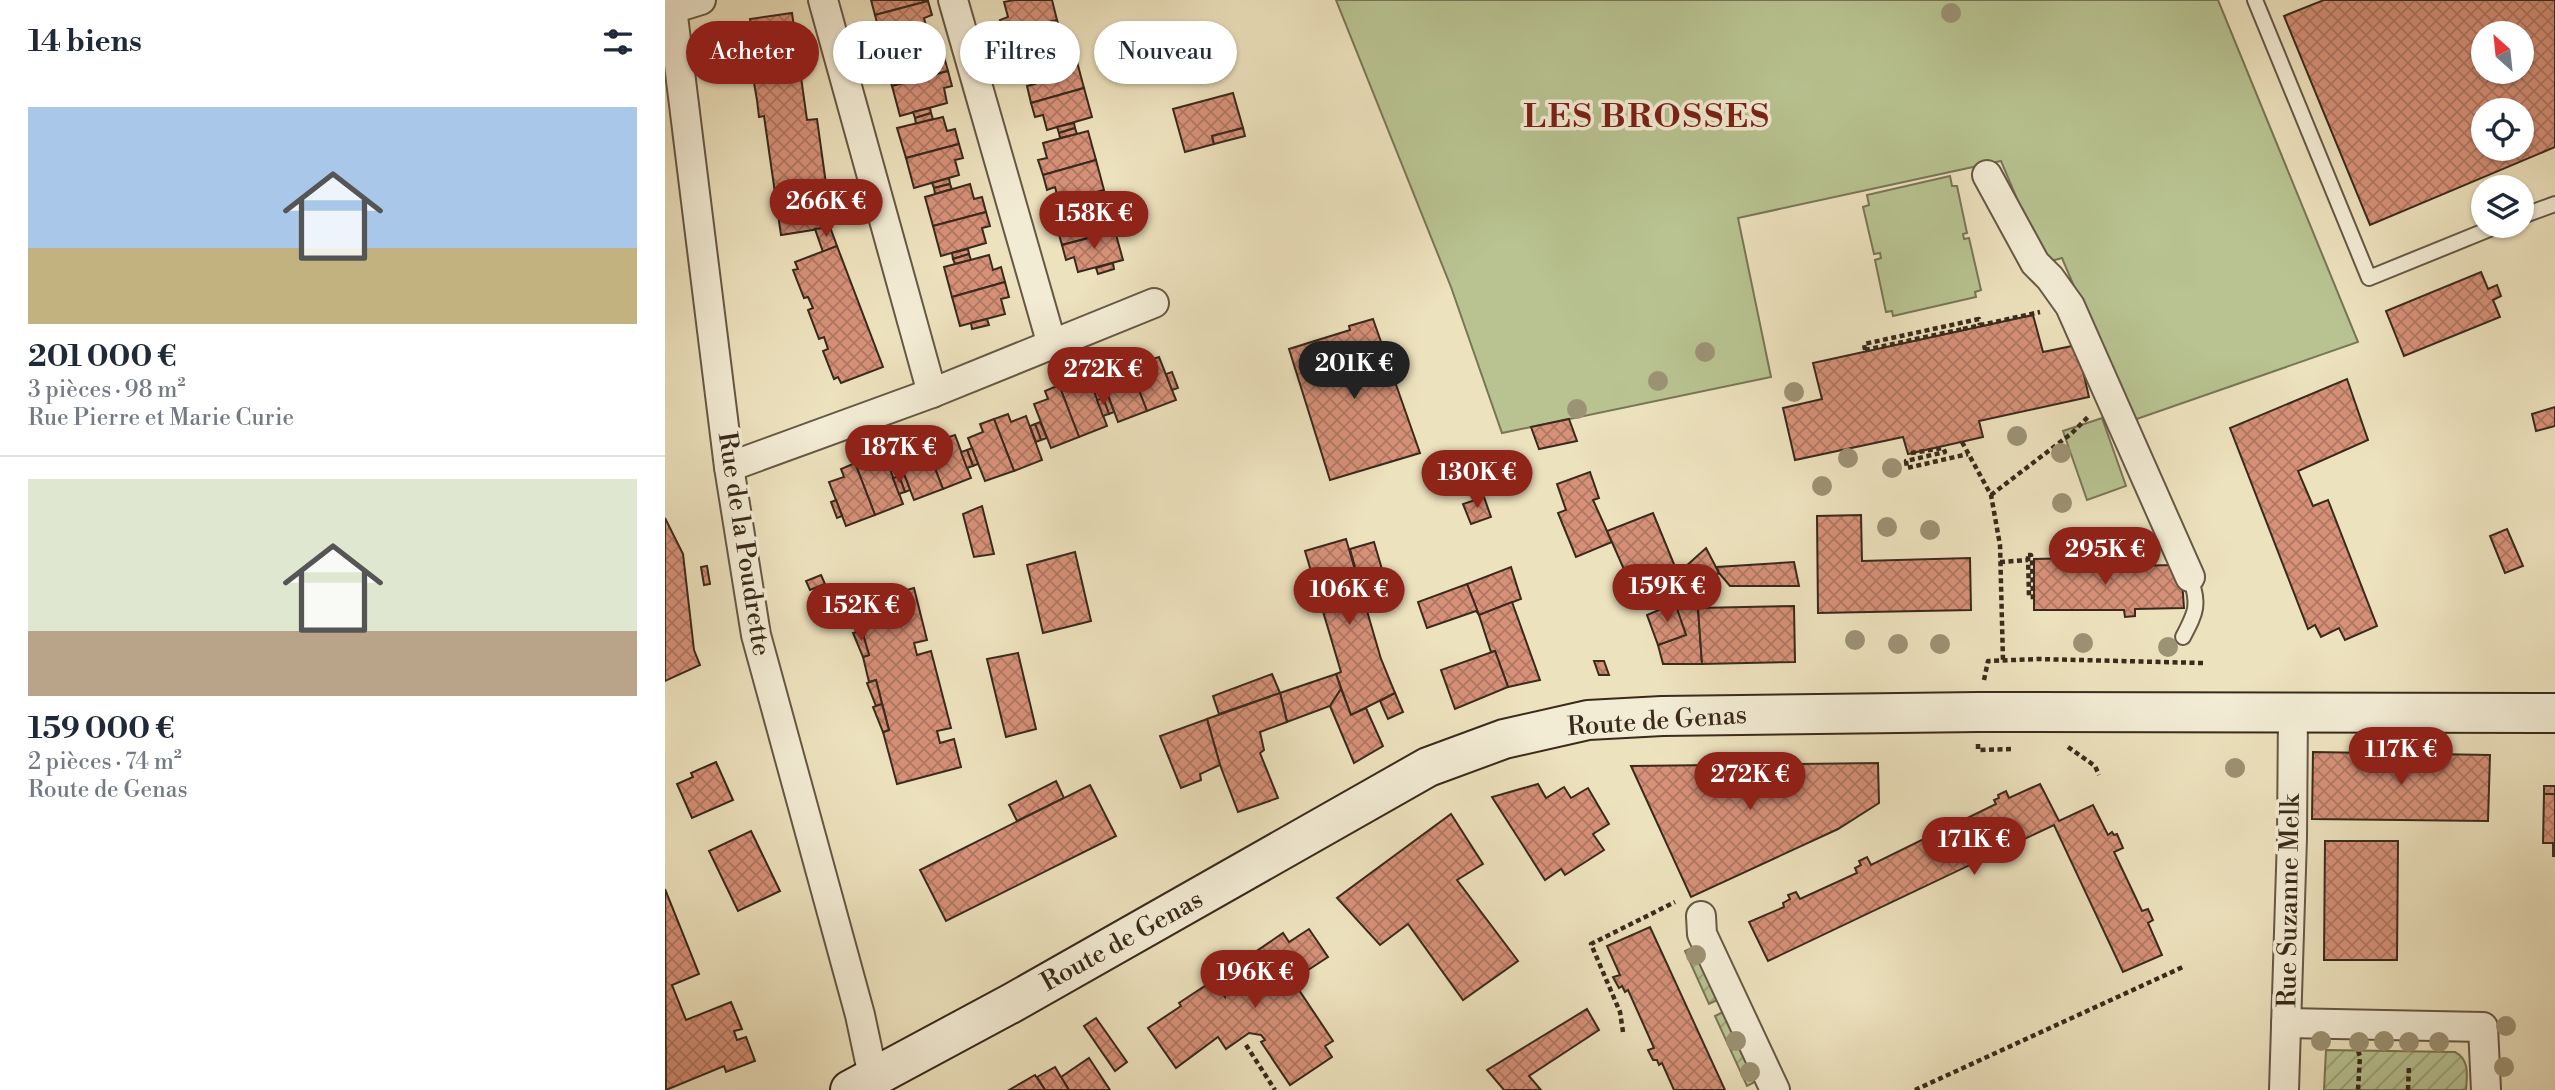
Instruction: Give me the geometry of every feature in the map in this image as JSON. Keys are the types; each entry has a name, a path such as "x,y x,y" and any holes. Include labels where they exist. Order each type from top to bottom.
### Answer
{"main road":[{"name":"Route de Genas","path":"870,1087 1428,767 1504,739 1588,720 1662,716 1978,712 2555,713"}],"street":[{"path":"669,6 701,0"},
{"path":"823,0 932,393"},
{"path":"953,0 1052,345"},
{"name":"Rue de la Poudrette","path":"669,6 729,467 756,635 860,1014 870,1087"},
{"path":"1987,175 2035,263 2050,278 2070,306 2190,577"},
{"path":"729,467 932,393 1154,303"},
{"name":"Rue Suzanne Melk","path":"2284,1090 2293,712"},
{"path":"1700,916 1702,934 1775,1090"},
{"path":"2286,1023 2483,1027 2486,1090"}],"lane":[{"path":"2255,0 2369,278 2471,237"},
{"path":"2534,212 2555,204"},
{"path":"2183,637 2196,612 2196,595 2190,577"}],"path":[{"path":"1980,325 1979,319 1877,341 1864,344 1865,350 2070,306"},
{"path":"1991,495 2073,433 2091,414"},
{"path":"1962,442 1991,495 2000,545 2003,661"},
{"path":"1911,453 1943,447 1944,452 1906,461 1907,468 1968,454"},
{"path":"2028,555 2031,555 2033,597 2029,597 2028,560 2028,555"},
{"path":"2000,562 2028,560"},
{"path":"1988,661 2203,663"},
{"path":"1623,1032 1620,1012 1591,944 1675,902"},
{"path":"1915,1090 2185,965"},
{"path":"1246,1045 1275,1090"},
{"path":"2357,1050 2360,1056 2358,1090"},
{"path":"2408,1090 2409,1065"}],"green space":[{"path":"1336,0 2218,0 2358,342 2131,421 2062,258 2044,263 2001,161 1738,218 1771,377 1502,433 1451,287"},
{"path":"1950,176 1952,186 1957,186 1967,233 1963,234 1964,239 1969,238 1981,290 1975,292 1976,297 1893,316 1892,311 1886,312 1875,260 1881,258 1880,253 1874,254 1863,207 1869,205 1867,195"},
{"path":"2102,418 2126,486 2087,500 2063,431"},
{"path":"1701,944 1726,996 1709,1004 1685,951"},
{"path":"1731,1008 1763,1078 1747,1086 1715,1016"},
{"path":"2326,1050 2455,1052 2465,1064 2466,1090 2324,1090"}],"building":[{"path":"871,0 928,0 928,1 875,15"},
{"path":"1052,0 1057,20 1000,21 1008,17 1004,2"},
{"path":"2324,0 2555,0 2555,147 2534,156 2534,98 2471,98 2471,161 2522,161 2489,175 2471,175 2471,182 2370,225 2284,16"},
{"path":"928,1 932,15 924,18 925,21 877,21 875,15"},
{"path":"792,13 793,21 750,21"},
{"path":"946,72 952,86 944,88 947,103 900,116 892,86 946,84"},
{"path":"1080,73 1084,88 1031,103 1027,86 1080,84"},
{"path":"754,84 802,84 807,120 817,119 832,227 781,235 764,116 759,117"},
{"path":"1084,88 1092,117 1047,130 1043,115 1035,117 1031,103"},
{"path":"1233,93 1243,128 1212,136 1214,144 1185,152 1173,109"},
{"path":"930,108 931,113 915,118 913,112"},
{"path":"931,113 933,119 916,124 915,118"},
{"path":"943,117 947,131 955,129 959,144 906,158 897,128"},
{"path":"1074,123 1075,128 1059,133 1057,127"},
{"path":"1075,128 1077,134 1060,138 1059,133"},
{"path":"1243,128 1245,136 1214,144 1212,136"},
{"path":"1088,131 1096,160 1043,175 1038,160 1047,158 1043,143"},
{"path":"959,144 963,158 955,160 959,175 914,188 906,158"},
{"path":"1096,160 1104,190 1059,202 1055,187 1047,190 1043,175"},
{"path":"949,178 950,184 934,188 932,183"},
{"path":"950,184 952,189 935,194 934,188"},
{"path":"970,184 974,199 982,197 986,212 933,226 925,197"},
{"path":"1093,193 1095,198 1078,203 1077,198"},
{"path":"1095,198 1096,204 1080,208 1078,203"},
{"path":"1107,201 1115,231 1062,245 1058,231 1066,229 1062,213"},
{"path":"986,212 990,226 982,228 986,243 941,256 933,226"},
{"path":"830,227 837,246 823,252 815,229"},
{"path":"1115,231 1123,260 1078,272 1074,257 1066,260 1062,245"},
{"path":"837,246 883,367 841,383 838,377 834,379 823,351 828,349 824,337 819,339 808,310 813,308 808,297 804,298 793,270 798,269 795,262"},
{"path":"968,249 969,254 953,259 952,253"},
{"path":"969,254 971,260 955,264 953,259"},
{"path":"989,255 993,270 1001,267 1005,282 952,297 944,267"},
{"path":"1113,263 1114,269 1098,274 1096,268"},
{"path":"2481,272 2488,289 2497,285 2501,296 2493,300 2500,317 2404,356 2386,311"},
{"path":"1005,282 1009,297 1001,299 1005,314 960,326 952,297"},
{"path":"2033,315 2043,352 2077,345 2089,397 1979,421 1983,437 1908,454 1903,437 1795,460 1783,408 1822,399 1813,363"},
{"path":"987,319 989,325 972,329 971,323"},
{"path":"1373,319 1420,453 1330,480 1289,349 1350,330 1349,326"},
{"path":"1142,354 1144,362 1159,357 1176,400 1147,411 1127,360"},
{"path":"1127,360 1147,411 1118,422 1102,379 1116,373 1113,365"},
{"path":"1172,372 1178,388 1172,390 1166,374"},
{"path":"2347,379 2368,440 2298,471 2313,506 2328,500 2377,626 2345,640 2339,628 2321,637 2315,625 2308,629 2230,428"},
{"path":"1074,380 1076,388 1091,383 1107,426 1079,437 1059,385"},
{"path":"1059,385 1079,437 1051,448 1034,404 1048,399 1045,391"},
{"path":"1108,396 1114,412 1109,414 1103,398"},
{"path":"1103,398 1109,414 1103,416 1097,400"},
{"path":"2555,407 2555,426 2536,431 2532,414"},
{"path":"1008,414 1011,422 1026,416 1042,460 1014,471 994,419"},
{"path":"994,419 1014,471 985,481 968,438 983,432 980,424"},
{"path":"1569,419 1577,441 1539,449 1531,427"},
{"path":"1040,422 1047,438 1041,440 1035,424"},
{"path":"1035,424 1041,440 1036,442 1030,426"},
{"path":"937,432 940,440 955,435 971,478 943,489 923,438"},
{"path":"923,438 943,489 914,500 897,456 912,451 909,443"},
{"path":"972,448 978,464 973,466 967,450"},
{"path":"967,450 973,466 967,468 961,452"},
{"path":"869,458 872,466 887,461 903,504 875,515 855,463"},
{"path":"855,463 875,515 846,526 829,482 844,477 841,469"},
{"path":"1590,472 1599,498 1593,500 1612,542 1576,557 1558,513 1566,510 1557,484"},
{"path":"904,474 910,490 905,492 899,476"},
{"path":"899,476 905,492 899,494 893,478"},
{"path":"1484,497 1491,517 1471,524 1463,504"},
{"path":"836,500 842,516 837,518 831,502"},
{"path":"982,506 994,554 974,557 963,514"},
{"path":"1653,513 1678,574 1634,592 1607,531"},
{"path":"1861,515 1862,561 1970,558 1971,610 1818,613 1817,516"},
{"path":"665,518 683,554 694,650 700,665 665,681"},
{"path":"2507,529 2523,566 2505,573 2490,536"},
{"path":"1346,539 1381,659 1395,693 1351,715 1336,674 1341,672 1305,551"},
{"path":"1374,542 1391,600 1366,608 1350,549"},
{"path":"1706,548 1719,573 1688,599 1673,578"},
{"path":"1075,552 1091,621 1043,633 1027,565"},
{"path":"2077,558 2077,567 2175,565 2182,580 2184,608 2135,609 2135,616 2125,617 2124,610 2034,610 2034,559"},
{"path":"1794,562 1799,586 1730,586 1717,567"},
{"path":"707,566 710,584 704,585 701,567"},
{"path":"1511,567 1521,599 1479,615 1467,584"},
{"path":"821,575 825,584 810,590 806,581"},
{"path":"1467,584 1479,615 1476,611 1427,628 1418,602"},
{"path":"914,588 927,640 914,643 917,655 931,651 951,728 937,731 940,743 954,739 961,767 897,784 883,732 889,730 876,680 869,682 863,657 869,655 862,631 856,632 849,606"},
{"path":"1688,599 1698,608 1702,664 1663,664 1658,645 1686,635 1677,610"},
{"path":"1512,602 1540,680 1508,687 1495,651 1491,652 1479,615"},
{"path":"1675,603 1686,635 1658,645 1647,615"},
{"path":"1794,606 1795,662 1702,664 1698,608"},
{"path":"862,631 869,655 863,657 853,633"},
{"path":"1495,651 1508,687 1455,709 1441,670"},
{"path":"1018,653 1036,729 1006,737 987,659"},
{"path":"1594,661 1604,661 1609,675 1599,675"},
{"path":"1272,674 1280,693 1219,714 1213,696"},
{"path":"1336,674 1341,689 1330,706 1287,722 1280,693"},
{"path":"876,680 882,704 876,706 867,683"},
{"path":"1341,689 1351,715 1366,708 1383,746 1354,763 1330,706"},
{"path":"1280,693 1287,722 1260,732 1264,750 1260,753 1278,798 1238,812 1220,765 1207,719"},
{"path":"1395,693 1403,712 1388,719 1380,701"},
{"path":"882,704 889,730 883,732 873,707"},
{"path":"1207,719 1220,765 1200,774 1201,780 1181,788 1160,736"},
{"path":"2313,752 2490,755 2488,821 2312,819"},
{"path":"716,762 733,800 692,818 677,784 693,777 691,773"},
{"path":"1878,763 1879,803 1838,829 1691,897 1631,766"},
{"path":"1056,781 1064,798 1017,821 1009,805"},
{"path":"1538,784 1546,798 1564,787 1571,798 1588,788 1609,824 1593,834 1604,850 1565,875 1561,869 1545,880 1492,797"},
{"path":"2040,784 2059,821 2093,805 2108,835 2112,832 2117,834 2123,848 2114,852 2142,911 2148,909 2153,920 2148,923 2162,955 2123,972 2054,825 1768,961 1749,922 1784,907 1783,903 1790,899 1788,895 1796,892 1800,899 1857,873 1855,868 1861,865 1859,861 1867,857 1871,865 1928,837 1926,833 1938,824 1941,831 1996,804 1994,800 2006,791 2009,798"},
{"path":"1090,785 1116,836 946,921 920,870"},
{"path":"2544,786 2555,786 2555,794 2544,794"},
{"path":"2544,794 2555,794 2555,856 2553,843 2543,843"},
{"path":"1451,814 1483,864 1457,880 1518,961 1463,1000 1408,924 1380,945 1337,898"},
{"path":"751,831 780,891 738,911 709,851"},
{"path":"2325,841 2398,841 2397,960 2324,960"},
{"path":"665,889 699,974 672,985 686,1020 731,1002 742,1029 734,1031 737,1040 746,1037 755,1061 726,1072 724,1066 666,1090"},
{"path":"1650,927 1725,1090 1674,1090 1662,1063 1659,1065 1657,1060 1653,1060 1648,1050 1654,1048 1628,990 1625,992 1622,986 1619,988 1613,977 1620,975 1607,946"},
{"path":"1309,929 1328,957 1302,974 1299,990 1333,1041 1325,1046 1332,1057 1290,1085 1261,1042 1265,1040 1261,1035 1249,1033 1226,1049 1218,1037 1176,1068 1148,1028 1214,980 1225,997 1227,988 1234,984 1226,972 1283,933 1289,942"},
{"path":"1587,1009 1599,1030 1529,1076 1541,1090 1504,1090 1487,1070"},
{"path":"1096,1018 1127,1062 1115,1071 1084,1026"},
{"path":"1089,1058 1110,1090 1069,1090 1061,1077"},
{"path":"1055,1067 1069,1090 1045,1090 1037,1077"},
{"path":"1035,1075 1045,1090 1009,1090"}],"district":[{"name":"LES BROSSES","path":"1647,117"}]}
